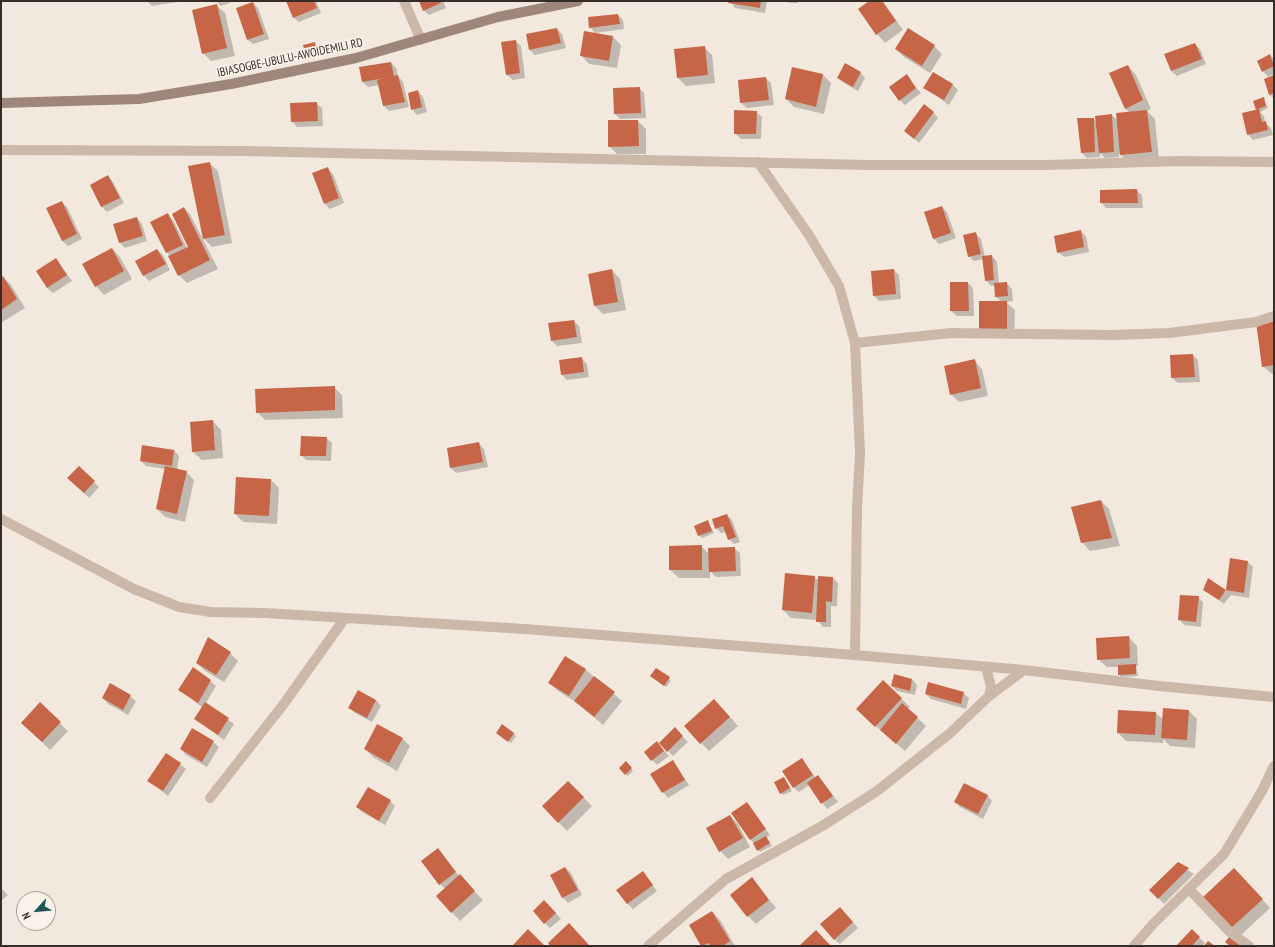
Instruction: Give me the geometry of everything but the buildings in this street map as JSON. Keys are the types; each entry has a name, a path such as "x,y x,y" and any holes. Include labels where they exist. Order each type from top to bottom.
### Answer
{"street":[{"path":"404,1 421,40"},
{"name":"IBIASOGBE-UBULU-AWOIDEMILI RD","path":"1,103 139,98 231,84 356,58 498,17 578,1"},
{"path":"1,150 244,151 868,165 1000,165 1178,161 1274,162"},
{"path":"758,162 809,235 839,286 855,343 860,452 856,523 855,655"},
{"path":"855,343 951,333 1113,335 1169,332 1256,322 1274,316"},
{"path":"1,519 134,590 179,607 211,612 265,613 525,629 855,655 1024,670 1159,686 1274,697"},
{"path":"210,798 283,705 345,618"},
{"path":"986,667 991,687 989,696"},
{"path":"648,946 726,879 824,825 877,791 949,734 989,696 1024,670"},
{"path":"1134,946 1153,924 1224,854 1262,791 1274,766"},
{"path":"1189,889 1230,932 1249,946"}]}
